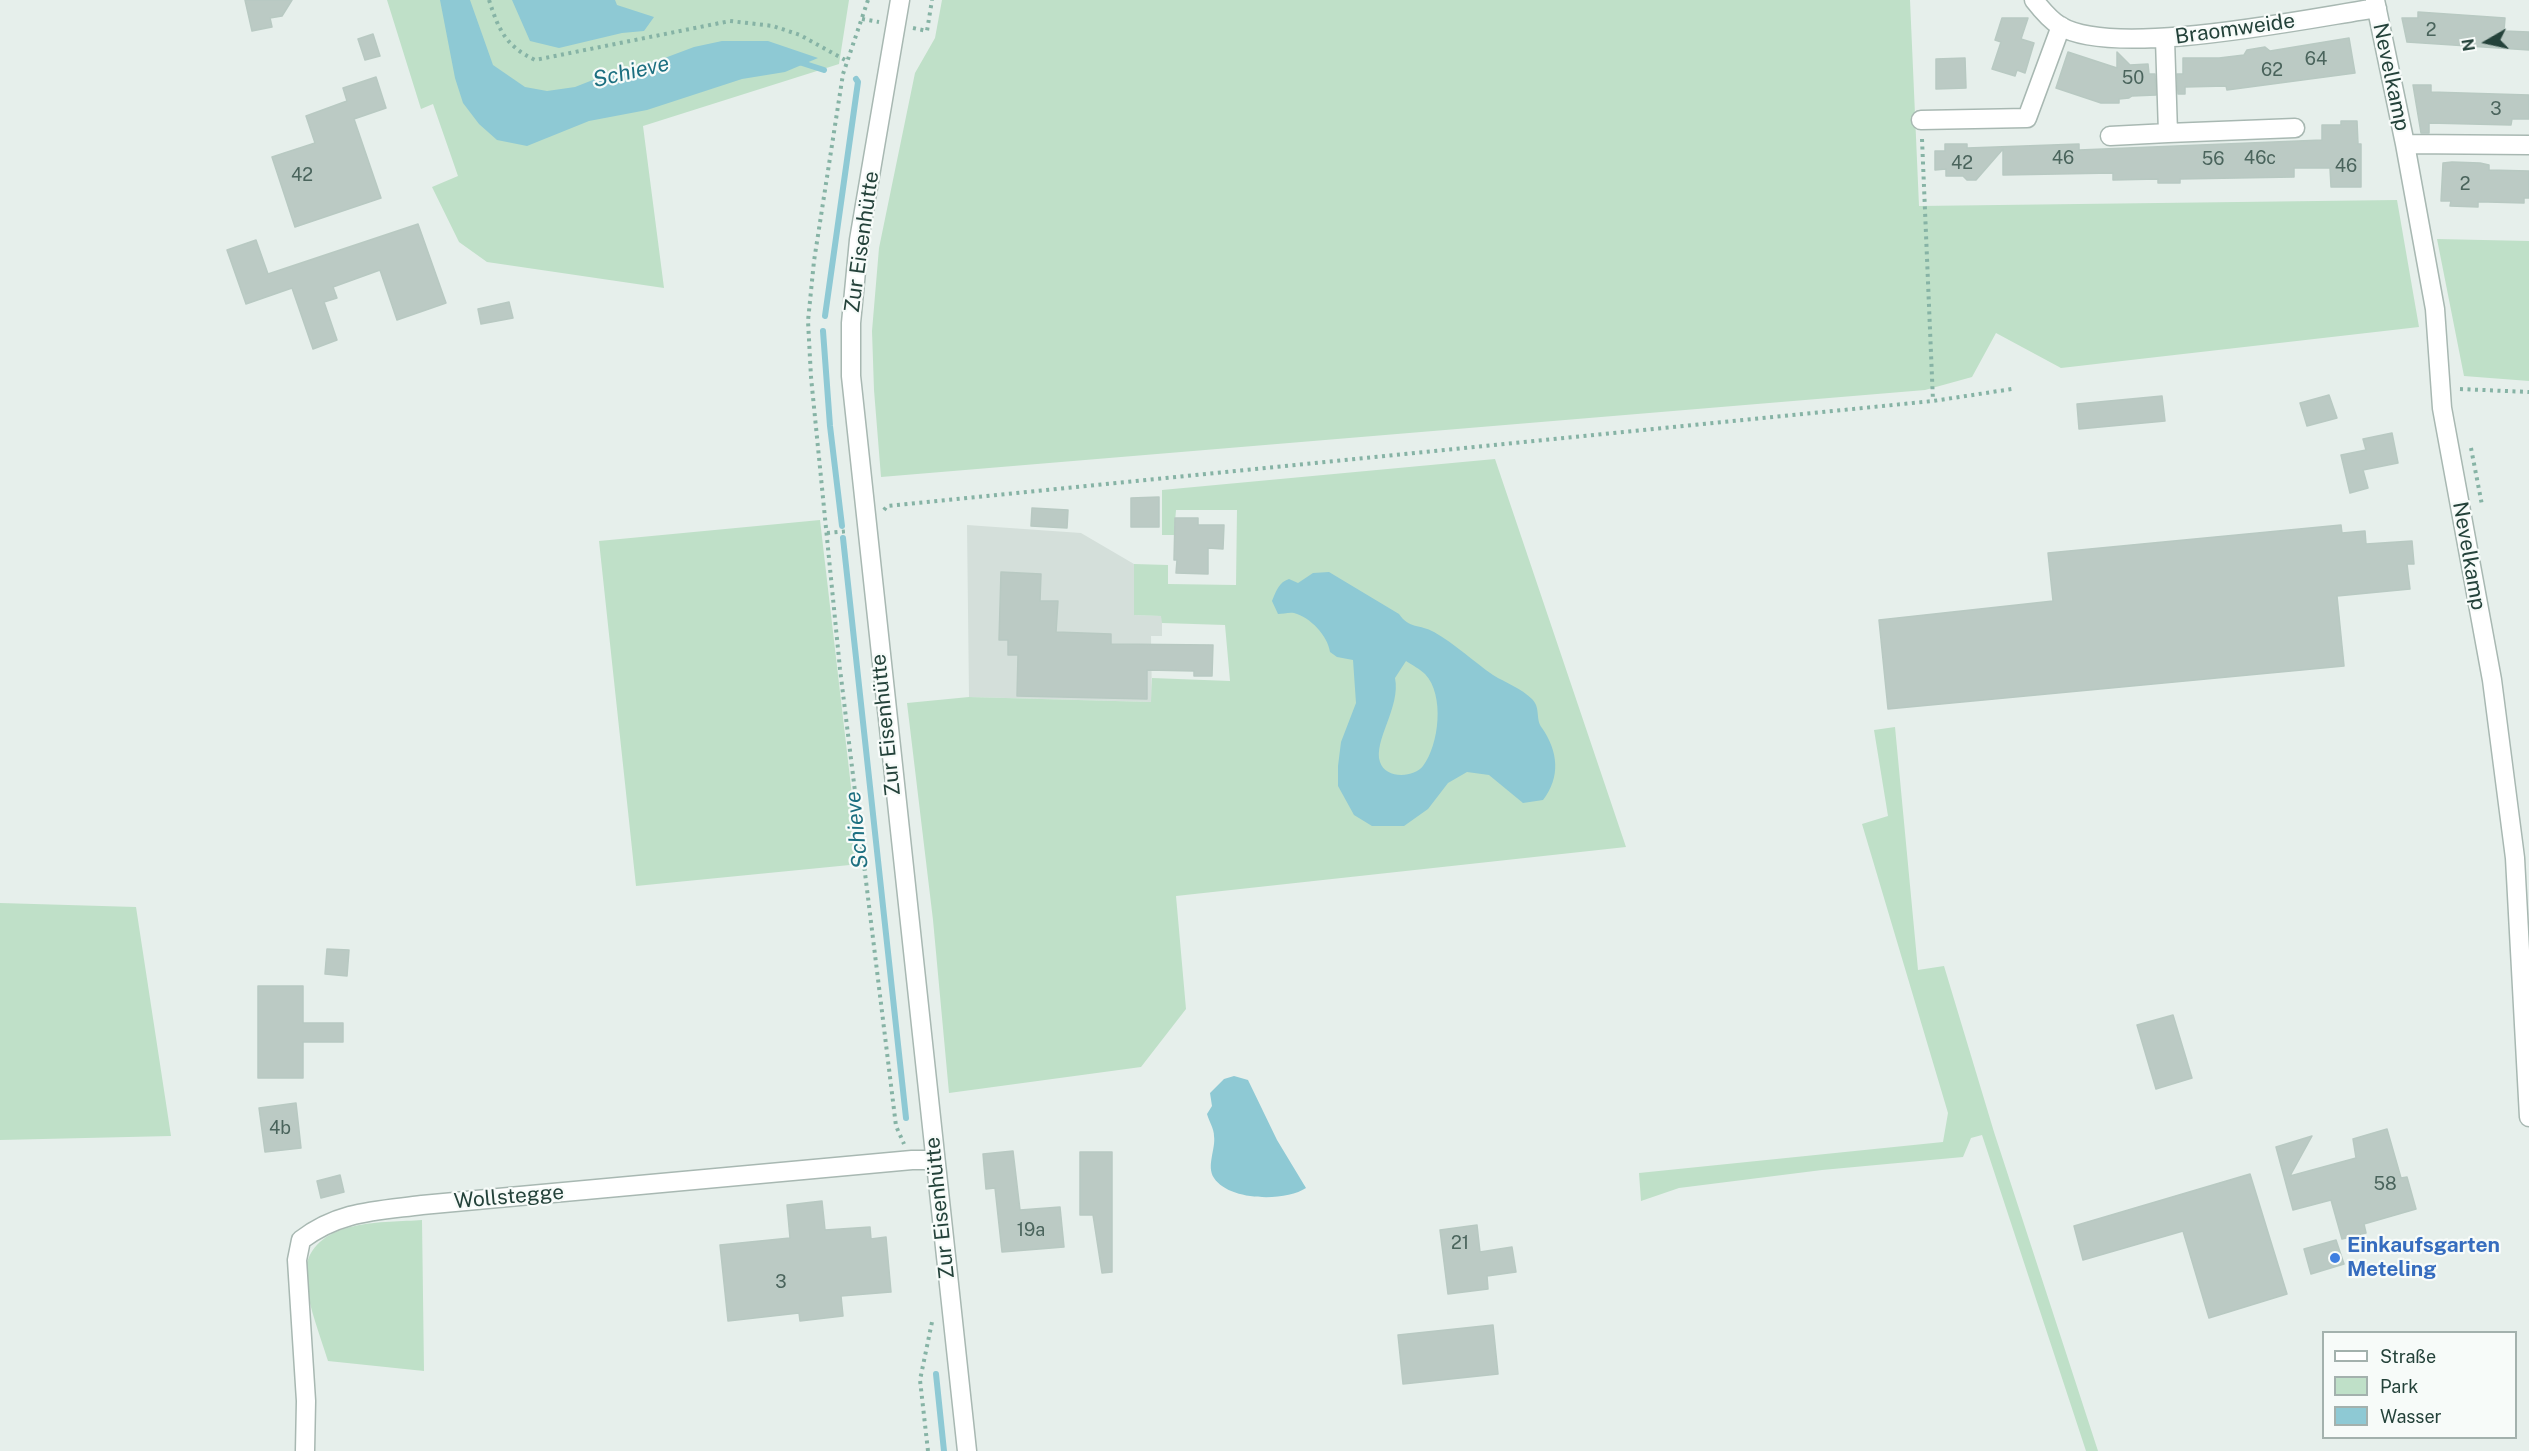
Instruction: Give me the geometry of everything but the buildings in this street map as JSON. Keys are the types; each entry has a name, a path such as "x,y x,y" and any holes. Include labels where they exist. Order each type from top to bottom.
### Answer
{"street":[{"name":"Zur Eisenhütte","path":"900,0 859,240 853,291 851,376 967,1451"},
{"name":"Braomweide","path":"2034,0 2061,26 2098,37 2165,39 2376,4"},
{"name":"Nevelkamp","path":"2376,4 2405,144 2435,309 2442,408 2492,680 2514,847 2529,1117"},
{"path":"1921,120 2028,118 2061,26"},
{"name":"Braomweide","path":"2165,39 2168,133"},
{"path":"2110,136 2295,128"},
{"path":"2405,144 2529,146"},
{"name":"Wollstegge","path":"305,1451 306,1401 297,1260 301,1240 318,1227 344,1216 422,1205 912,1160 934,1160"}],"path":[{"path":"489,0 500,31 515,50 535,60 730,21 773,26 800,34 847,61"},
{"path":"868,0 841,85 814,261 808,321 811,377 840,669 896,1126 912,1160"},
{"path":"1921,120 1933,401"},
{"path":"866,530 887,506 1933,401 2012,389"},
{"path":"2460,389 2529,392"},
{"path":"928,1451 920,1380 931,1335 932,1314"}],"shaded area":[{"path":"967,525 1081,533 1134,564 1134,615 1162,616 1162,636 1151,636 1152,702 969,697"}],"green space":[{"path":"387,0 849,0 839,64 643,126 664,288 487,262 459,242 432,187 458,176 433,104 421,109"},
{"path":"942,0 1910,0 1919,206 2397,200 2419,327 2061,368 1996,333 1972,377 1925,390 881,477 872,331 879,248 915,73 935,38"},
{"path":"2437,239 2529,241 2529,381 2464,376"},
{"path":"1495,459 1626,847 1176,896 1186,1009 1141,1067 949,1093 933,920 907,703 969,697 1151,702 1152,678 1230,681 1225,625 1162,623 1161,616 1134,615 1134,564 1168,565 1168,584 1236,585 1237,510 1176,510 1174,535 1162,535 1162,490"},
{"path":"820,520 860,864 636,886 599,541"},
{"path":"1895,727 1918,970 1944,966 1994,1132 2098,1451 2086,1451 1982,1135 1971,1138 1963,1157 1822,1170 1679,1188 1641,1201 1639,1173 1943,1142 1948,1113 1862,824 1888,816 1874,730"},
{"path":"0,903 136,907 171,1136 0,1140"},
{"path":"422,1220 424,1371 328,1361 307,1288 306,1267 312,1251 323,1239 337,1231 354,1226"}],"water":[{"path":"440,0 470,0 493,65 525,87 547,91 575,87 694,47 722,41 768,41 818,58 785,72 742,79 647,110 589,121 527,146 497,140 479,124 463,103 455,78"},
{"path":"512,0 615,0 617,5 654,17 644,31 622,33 559,48 530,41"},
{"path":"1329,572 1399,614 1407,622 1434,632 1493,675 1528,695 1535,702 1540,725 1554,755 1553,782 1543,800 1523,803 1489,775 1467,772 1448,783 1428,809 1404,826 1372,826 1354,815 1338,786 1341,742 1356,703 1353,660 1337,657 1330,652 1326,640 1312,623 1294,613 1278,614 1272,601 1276,590 1283,582 1289,579 1298,583 1313,573","holes":["1406,661 1423,672 1431,683 1435,694 1438,720 1433,746 1423,766 1413,773 1400,775 1383,768 1379,754 1394,700 1395,678"]},
{"path":"1234,1076 1248,1080 1277,1140 1306,1188 1285,1196 1258,1197 1232,1191 1221,1186 1214,1178 1211,1163 1214,1133 1207,1114 1212,1106 1210,1093 1224,1079"}],"waterway":[{"name":"Schieve","path":"799,62 824,70"},
{"name":"Schieve","path":"825,316 858,82 856,79"},
{"name":"Schieve","path":"823,331 830,426 842,526"},
{"name":"Schieve","path":"843,538 906,1118"},
{"name":"Schieve","path":"936,1374 944,1451"}],"place":[{"name":"Einkaufsgarten Meteling","path":"2335,1258"}]}
